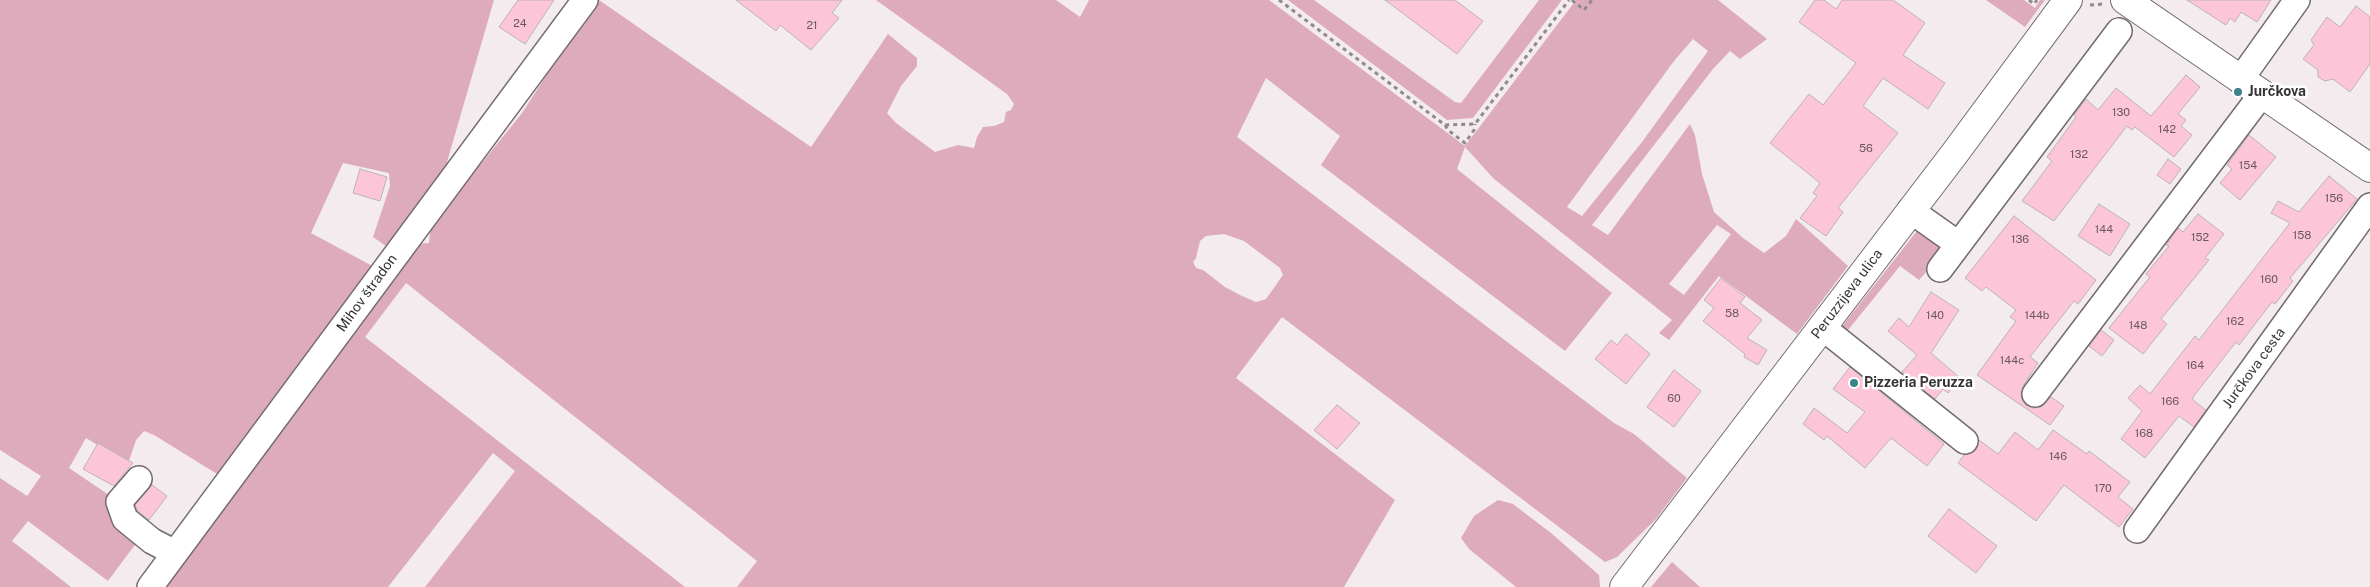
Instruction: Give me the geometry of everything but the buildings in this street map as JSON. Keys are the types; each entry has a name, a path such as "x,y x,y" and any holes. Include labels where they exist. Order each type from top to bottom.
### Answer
{"main road":[{"path":"2125,0 2370,168"},
{"name":"Peruzzijeva ulica","path":"1624,587 1910,210 2076,3"}],"street":[{"name":"Mihov štradon","path":"150,587 585,0"},
{"path":"2035,394 2251,87 2297,0"},
{"path":"1940,269 2119,31"},
{"name":"Jurčkova cesta","path":"2137,530 2370,206"},
{"path":"1910,210 1958,244"},
{"path":"1822,327 1966,441"},
{"path":"139,479 119,502 125,518 152,541 176,553"}],"path":[{"path":"1279,0 1446,125 1448,130 1465,143 1474,130 1475,124 1571,0 1584,10 1592,0"},
{"path":"2029,0 2034,4 2037,0"},
{"path":"2076,3 2100,3 2102,0"},
{"path":"1446,125 1475,124"}],"shaded area":[{"path":"0,0 494,0 447,162 449,174 390,249 373,237 390,186 389,173 343,163 311,233 376,268 222,477 154,435 144,431 136,440 128,464 86,438 69,468 109,495 140,538 108,581 28,521 12,541 71,587 0,587 0,478 27,496 41,476 0,450"},
{"path":"595,0 599,0 811,147 888,34 917,58 917,66 901,86 887,113 896,123 935,152 958,145 974,148 977,137 983,127 994,126 1004,122 1006,112 1011,110 1014,104 1007,94 876,0 1056,0 1080,17 1089,0 1269,0 1465,146 1576,0 1718,0 1767,39 1740,59 1730,51 1713,69 1592,225 1608,235 1690,124 1695,135 1702,174 1714,212 1743,238 1764,253 1786,236 1796,219 1848,266 1797,334 1719,276 1669,340 1659,333 1672,320 1494,179 1465,147 1457,169 1612,293 1565,351 1321,165 1340,136 1266,78 1237,137 1614,423 1634,434 1687,478 1656,519 1617,557 1605,562 1282,317 1236,378 1395,500 1344,587 737,587 757,561 406,283 365,337 685,587 425,587 515,471 493,453 388,587 158,587 415,244 429,243 430,233 426,227 469,172 481,164 522,113","holes":["1693,39 1708,51 1642,142 1582,216 1567,207 1674,61","1717,225 1731,234 1684,295 1669,284","1224,234 1244,241 1280,268 1283,275 1266,299 1256,302 1240,295 1225,287 1203,270 1196,268 1193,262 1196,258 1200,241 1206,236"]},
{"path":"1288,0 1314,0 1455,102 1461,103 1539,0 1562,0 1473,118 1447,120"},
{"path":"1986,0 2024,0 2035,8 2040,0 2045,0 2025,27"},
{"path":"1920,227 1948,248 1919,280 1900,266 1844,335 1840,329"},
{"path":"1498,500 1513,504 1551,533 1599,575 1600,587 1516,587 1469,549 1461,538 1474,516"},
{"path":"1672,562 1700,587 1651,587"}],"place":[{"name":"Jurčkova","path":"2238,92"},
{"name":"Pizzeria Peruzza","path":"1854,383"}]}
